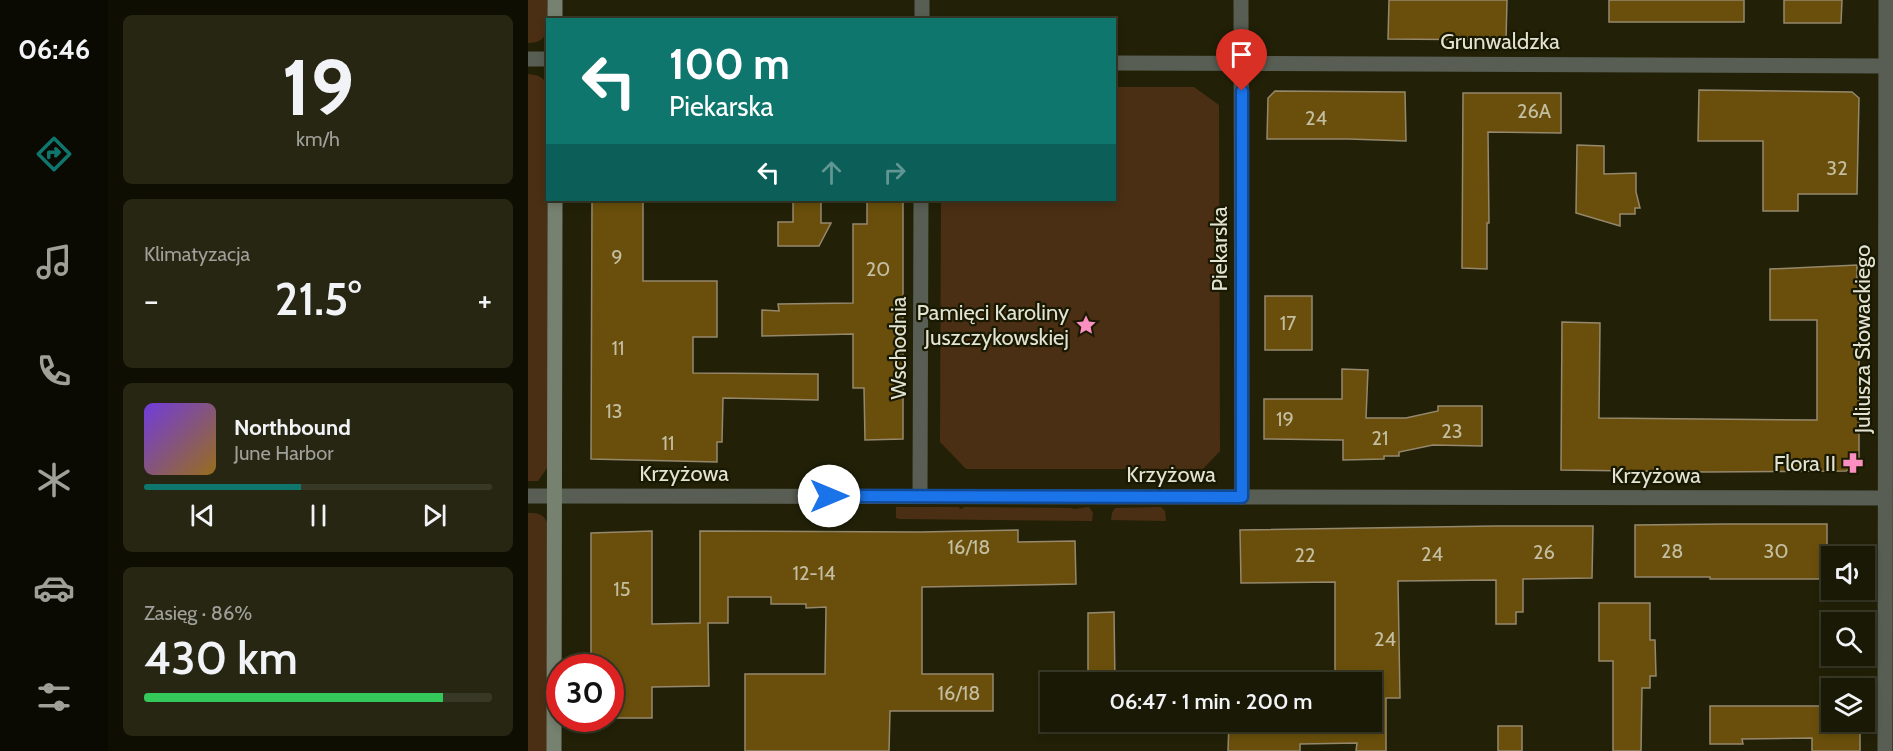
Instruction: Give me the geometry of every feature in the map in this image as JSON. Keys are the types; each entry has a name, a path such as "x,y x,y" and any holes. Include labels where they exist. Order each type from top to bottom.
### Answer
{"street":[{"path":"555,0 555,18"},
{"path":"922,0 922,18"},
{"name":"Piekarska","path":"1241,0 1242,497"},
{"name":"Juliusza Słowackiego","path":"1885,751 1886,0"},
{"path":"528,59 546,59"},
{"name":"Grunwaldzka","path":"1116,63 1885,66"},
{"path":"554,751 555,201"},
{"name":"Wschodnia","path":"920,496 921,201"},
{"name":"Krzyżowa","path":"528,496 1885,498"}],"shaded area":[{"path":"528,0 547,0 548,18 545,34 542,39 528,43"},
{"path":"528,74 539,77 546,83 547,468 538,481 528,481"},
{"path":"1116,87 1194,87 1219,105 1220,451 1203,469 966,469 940,442 941,201 1116,201"},
{"path":"896,507 1074,509 1089,507 1093,513 1092,521 900,519 896,518"},
{"path":"1161,507 1165,511 1166,521 1111,520 1115,508"},
{"path":"528,513 534,513 539,514 547,522 547,751 528,751"}],"building":[{"path":"1389,0 1507,0 1506,40 1388,39"},
{"path":"1609,0 1744,0 1744,22 1609,22"},
{"path":"1784,0 1842,0 1841,23 1784,23"},
{"path":"1699,90 1852,92 1859,98 1857,194 1798,194 1798,211 1763,211 1763,141 1698,141"},
{"path":"1275,91 1405,92 1406,141 1267,139 1268,98"},
{"path":"1463,93 1561,93 1561,133 1488,132 1487,269 1462,268"},
{"path":"1577,145 1604,146 1604,174 1636,173 1636,192 1640,208 1635,208 1635,214 1620,214 1620,226 1576,213"},
{"path":"592,201 643,201 643,281 717,281 717,337 693,337 693,373 818,374 818,400 723,398 722,442 717,442 717,462 591,459"},
{"path":"793,201 821,201 821,223 831,223 819,246 778,246 778,222 793,222"},
{"path":"867,201 903,201 903,439 865,440 864,388 853,388 853,334 762,336 762,310 779,311 778,304 853,303 853,224 867,224"},
{"path":"1857,265 1857,283 1859,283 1859,464 1846,471 1561,470 1562,322 1600,323 1599,418 1817,420 1817,320 1770,320 1770,269"},
{"path":"1265,296 1312,296 1312,350 1265,350"},
{"path":"1342,369 1368,370 1366,418 1406,418 1438,411 1438,406 1482,406 1482,446 1433,445 1399,452 1399,456 1384,456 1384,459 1343,460 1343,440 1264,439 1264,399 1342,399"},
{"path":"1827,524 1827,546 1821,546 1821,579 1635,577 1635,525"},
{"path":"1593,526 1592,578 1523,579 1523,612 1516,612 1516,624 1496,624 1496,580 1398,581 1400,698 1386,698 1386,751 1356,751 1357,743 1300,744 1300,751 1228,751 1229,732 1382,732 1382,672 1335,672 1335,582 1241,583 1240,530"},
{"path":"1018,530 1018,542 1075,541 1076,584 922,587 922,674 993,674 993,711 890,711 889,751 745,751 745,674 825,674 826,607 806,608 806,604 771,604 771,597 728,597 728,623 708,623 709,686 652,687 652,718 624,718 624,654 591,654 591,533 652,531 652,624 700,623 700,531"},
{"path":"1599,603 1650,603 1650,640 1655,640 1656,676 1650,676 1650,688 1642,688 1641,751 1613,751 1613,661 1599,661"},
{"path":"1114,612 1115,672 1088,672 1088,613"},
{"path":"1710,706 1821,706 1821,732 1860,732 1860,751 1812,751 1812,738 1742,739 1743,744 1710,744"},
{"path":"1498,726 1522,726 1522,751 1498,751"}],"place":[{"name":"Pamięci Karoliny Juszczykowskiej","path":"1086,325"},
{"name":"Flora II","path":"1853,463"}],"route":[{"path":"829,496 1242,497 1242,91"}]}
